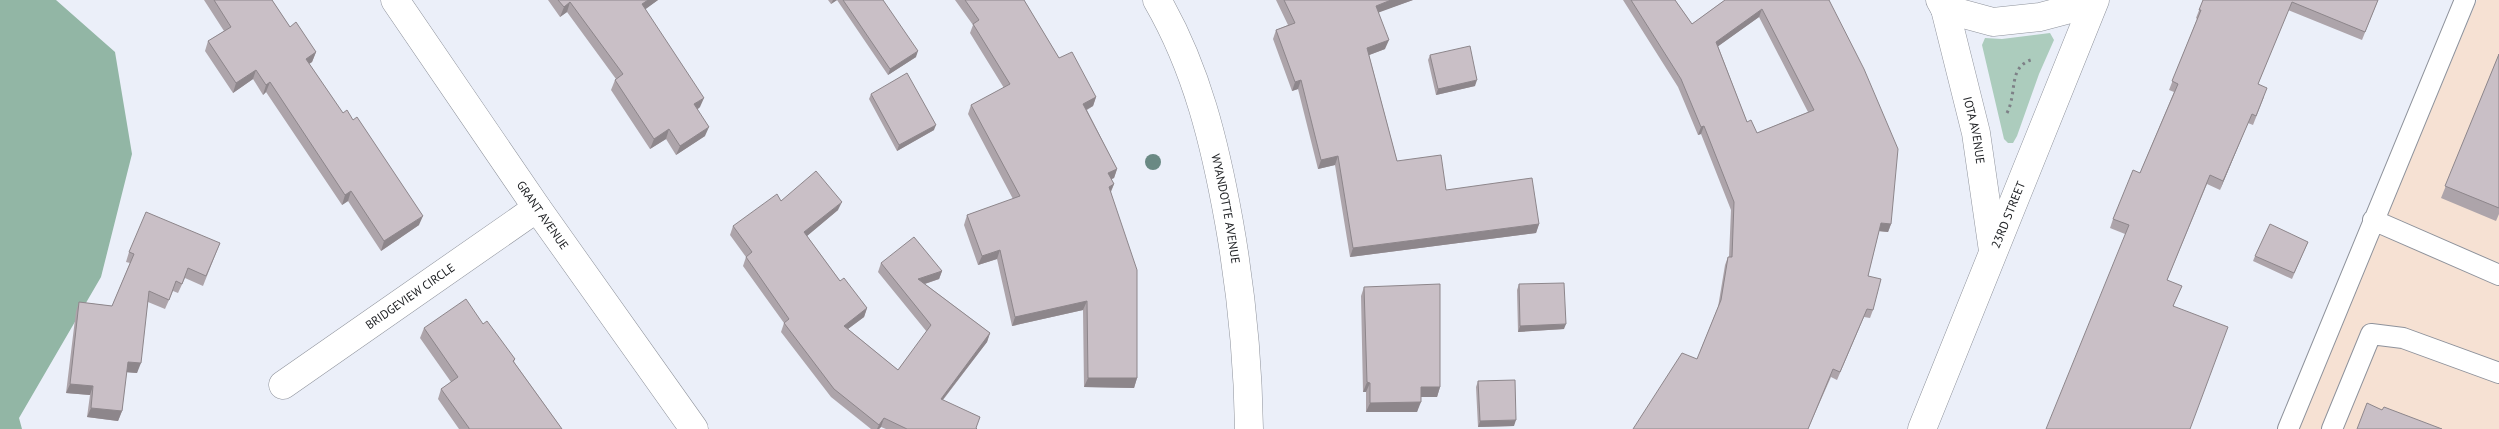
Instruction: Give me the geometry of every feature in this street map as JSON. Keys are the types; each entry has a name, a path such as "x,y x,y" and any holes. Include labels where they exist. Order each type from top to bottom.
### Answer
{"street":[{"name":"GRANT AVENUE","path":"395,0 537,208 694,429"},
{"name":"WYANDOTTE AVENUE","path":"1157,0 1198,87 1215,146 1239,288 1249,429"},
{"name":"IOTA AVENUE","path":"1943,4 1993,22 2040,17 2094,2"},
{"name":"23RD STREET","path":"1922,429 2094,2"},
{"name":"IOTA AVENUE","path":"1943,4 1976,133 1993,253"},
{"name":"BRIDGEVIEW CIRCLE","path":"283,385 537,208"}],"lane":[{"path":"2288,429 2465,0"},
{"path":"2373,220 2499,275"},
{"path":"2332,429 2371,334 2403,338 2498,370"}],"path":[{"path":"1998,119 2007,113 2010,105 2017,68 2023,62 2040,58"}],"shaded area":[{"path":"2477,0 2499,0 2499,429 2298,429"}],"green space":[{"path":"0,0 56,0 115,52 132,154 101,277 19,418 22,429 0,429"},
{"path":"2050,33 2054,40 2039,74 2017,136 2013,143 2008,143 2004,139 1982,45 1985,38 2002,39"}],"building":[{"path":"214,0 272,0 290,27 296,22 316,52 306,59 343,113 347,110 353,120 357,117 423,216 384,241 351,191 345,195 270,82 266,85 256,70 236,83 208,41 231,27"},
{"path":"558,0 648,0 642,4 704,98 694,104 709,127 680,146 669,129 654,139 615,80 623,74 570,2 564,7"},
{"path":"843,0 883,0 918,51 890,69"},
{"path":"965,0 1024,0 1059,58 1072,52 1096,97 1083,104 1117,169 1108,173 1114,184 1109,187 1137,270 1137,378 1088,378 1087,301 1015,317 1000,250 982,256 967,215 1020,196 971,105 1010,84 973,24 979,20"},
{"path":"1284,0 1391,0 1376,6 1389,40 1367,48 1397,161 1441,155 1446,190 1532,178 1539,224 1353,248 1338,156 1321,160 1301,80 1295,82 1276,30 1295,23"},
{"path":"1631,0 1675,0 1692,24 1725,0 1829,0 1864,69 1898,149 1891,224 1881,223 1868,276 1881,279 1873,310 1867,309 1840,372 1833,369 1808,429 1633,429 1682,353 1697,359 1721,300 1728,257 1732,257 1734,202 1704,126 1701,127 1681,79","holes":["1762,9 1814,110 1757,133 1751,120 1747,122 1716,42"]},
{"path":"2203,0 2378,0 2365,32 2292,2 2258,84 2267,88 2256,116 2252,114 2223,181 2210,175 2167,280 2182,286 2173,306 2228,327 2190,429 2046,429 2129,225 2113,219 2133,170 2140,173 2178,84 2172,81 2201,10 2199,10"},
{"path":"1470,46 1477,80 1438,89 1430,55"},
{"path":"2499,54 2499,208 2445,186"},
{"path":"907,73 936,125 899,145 871,94"},
{"path":"816,171 842,202 804,232 840,281 844,278 867,308 844,326 898,370 931,325 881,263 914,237 942,271 918,279 990,333 941,399 980,417 977,429 907,429 884,418 879,425 834,389 784,323 789,319 746,257 752,252 733,226 777,194 781,201"},
{"path":"146,212 220,243 206,276 188,268 182,284 176,281 169,300 149,291 141,363 128,362 122,411 91,408 93,386 70,384 79,302 112,306 134,254 129,252"},
{"path":"2270,224 2308,242 2294,273 2255,256"},
{"path":"1564,283 1566,324 1520,326 1519,284"},
{"path":"1440,284 1440,387 1421,387 1421,402 1370,403 1370,383 1367,382 1364,287"},
{"path":"466,299 483,324 487,321 562,429 469,429 441,389 458,377 424,328"},
{"path":"1515,380 1516,420 1480,421 1478,381"},
{"path":"2367,403 2382,410 2384,407 2442,429 2357,429"}]}
